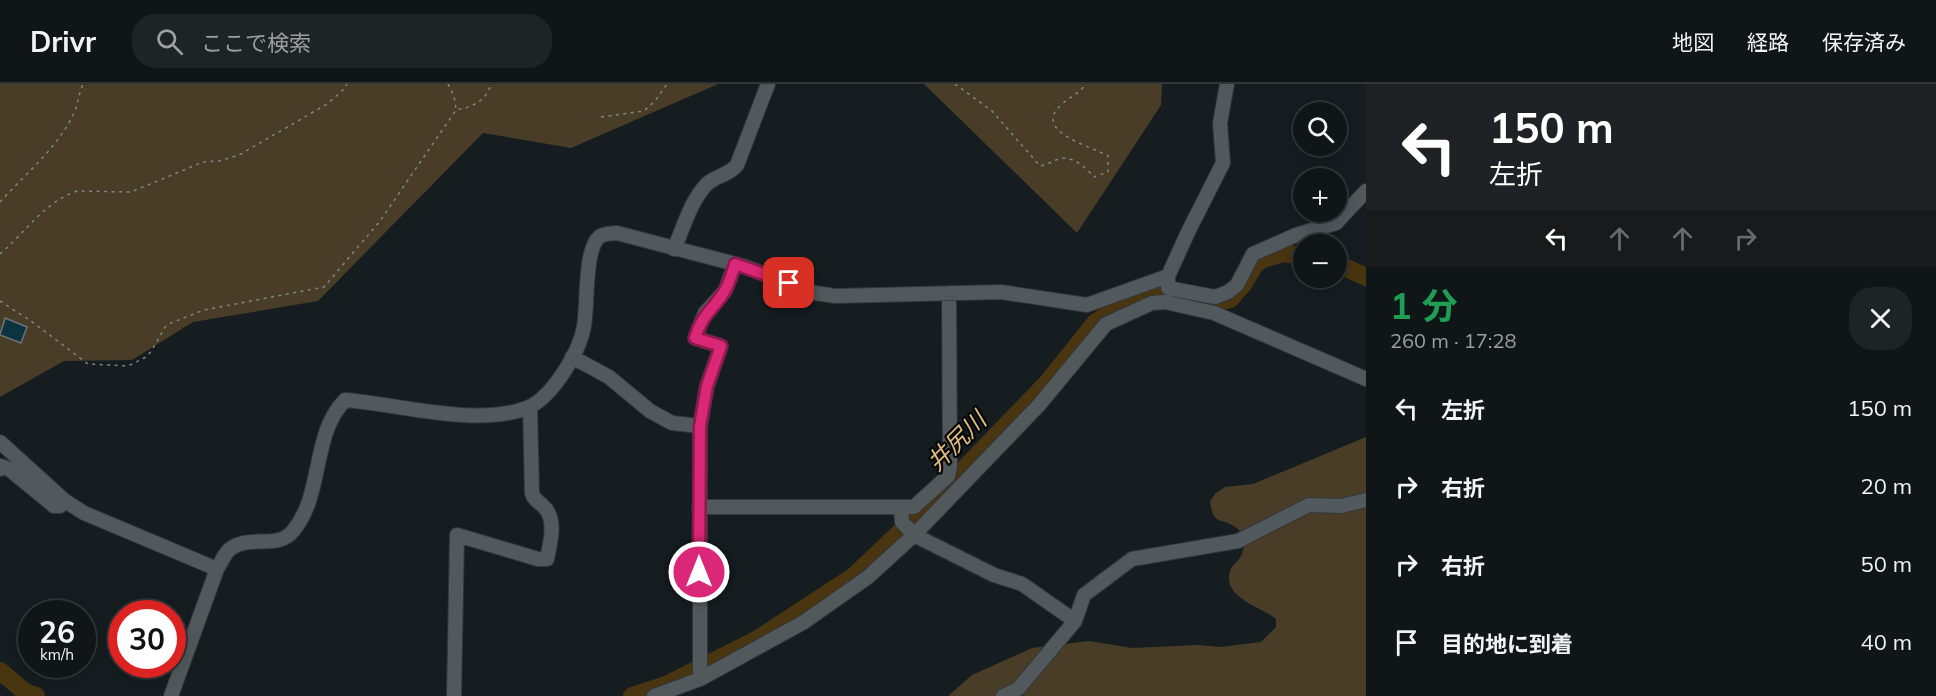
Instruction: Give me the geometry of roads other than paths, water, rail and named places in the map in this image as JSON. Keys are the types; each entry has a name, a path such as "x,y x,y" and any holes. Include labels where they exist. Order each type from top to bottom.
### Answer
{"street":[{"path":"674,249 698,196 707,183 731,173 737,165 768,84"},
{"path":"654,696 700,679 804,622 868,578 914,535 1039,405 1106,324 1152,303 1167,290 1189,230 1223,163 1220,123 1227,84"},
{"path":"171,696 218,568 228,550 245,541 282,541 293,532 308,505 323,444 337,407 345,400 464,415 496,414 530,406 552,390 572,357 584,328 592,248 599,237 605,234 617,233 735,264 825,294 1001,292 1088,305 1167,290 1215,297 1228,292 1237,285 1253,254 1296,235 1336,223 1366,191"},
{"path":"700,679 700,426 707,386 721,346 695,338 705,313 725,291 735,264"},
{"path":"1167,290 1214,313 1366,379"},
{"path":"699,507 914,507 948,476 949,294"},
{"path":"572,357 609,377 650,411 672,423 700,426"},
{"path":"454,696 457,535 538,559 547,559 552,527 547,508 534,499 532,493 530,406"},
{"path":"0,442 65,501 84,513 218,568"},
{"path":"0,469 1,466 9,469 54,506 60,506 65,501"},
{"path":"1003,696 1018,689 1075,621 1084,595 1132,559 1238,541 1309,506 1341,506 1366,500"},
{"path":"901,508 902,522 914,535 994,575 1022,584 1075,621"}],"waterway":[{"name":"井尻川","path":"632,696 666,685 758,639 854,576 937,497 1047,383 1095,323 1123,304 1154,292 1215,303 1230,299 1244,283 1255,264 1263,259 1284,253 1293,255"},
{"name":"井尻川","path":"1347,268 1366,277"},
{"name":"井尻川","path":"0,671 25,692 36,696"}]}
